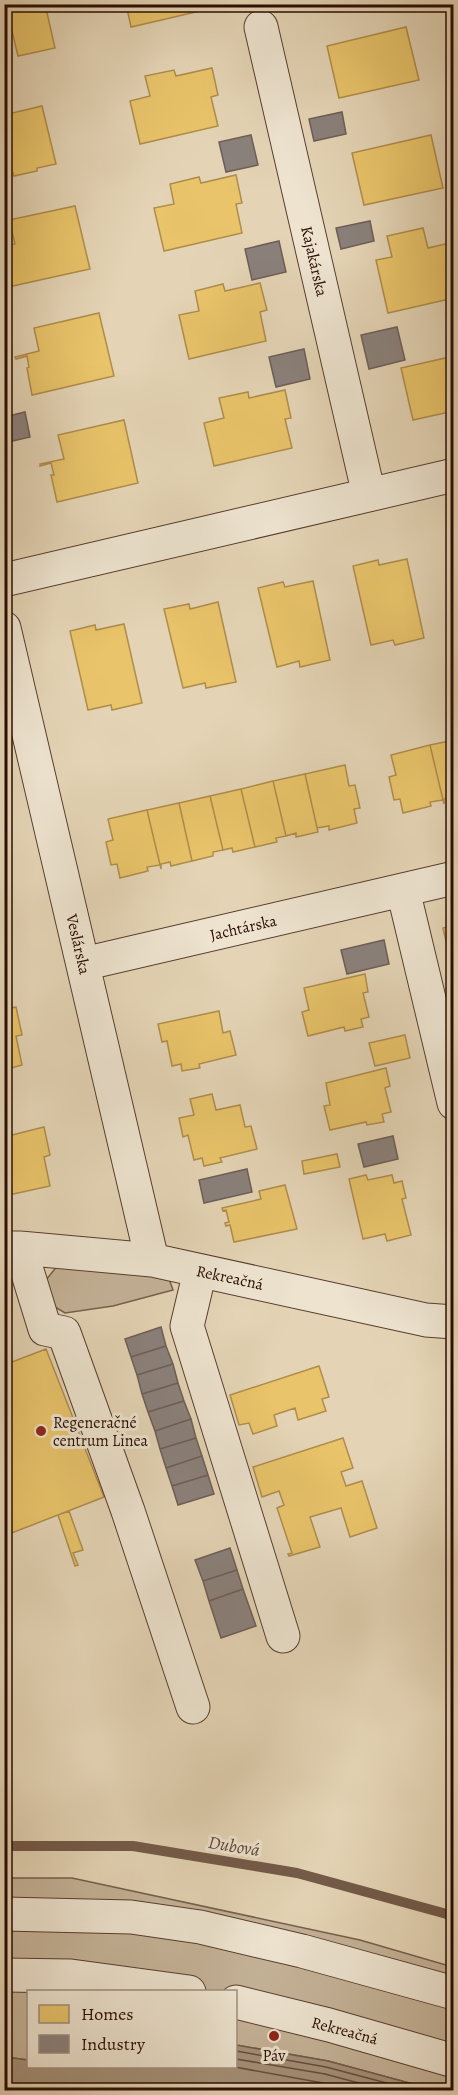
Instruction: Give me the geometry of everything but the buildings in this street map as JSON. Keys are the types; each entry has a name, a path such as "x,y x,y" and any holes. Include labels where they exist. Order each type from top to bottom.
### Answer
{"street":[{"name":"Kajakárska","path":"261,27 369,495"},
{"path":"4,580 453,475"},
{"name":"Veslárska","path":"4,628 152,1260"},
{"name":"Jachtárska","path":"83,964 453,878"},
{"path":"403,890 453,1103"},
{"path":"12,1248 45,1329 64,1333 128,1512 193,1707"},
{"name":"Rekreačná","path":"12,1248 152,1260 426,1320 453,1322"},
{"path":"200,1270 187,1326 283,1636"},
{"path":"4,1914 131,1917 200,1927 302,1951 453,1993"},
{"path":"4,1975 71,1976 174,1990"},
{"name":"Rekreačná","path":"237,2002 329,2025 453,2061"}],"shaded area":[{"path":"63,1259 168,1276 173,1290 113,1306 65,1313 45,1301 41,1286"},
{"path":"5,1878 72,1878 360,1940 453,1967 453,2090 435,2090 328,2061 237,2045 237,1990 27,1990 27,2060 5,2057"}],"water":[{"path":"237,2045 328,2061 435,2090 5,2090 5,2057 27,2060 27,2068 237,2068"}],"waterway":[{"name":"Dubová","path":"4,1846 133,1846 297,1873 454,1916"}],"place":[{"name":"Regeneračné centrum Linea","path":"41,1431"},
{"name":"Páv","path":"274,2036"}]}
